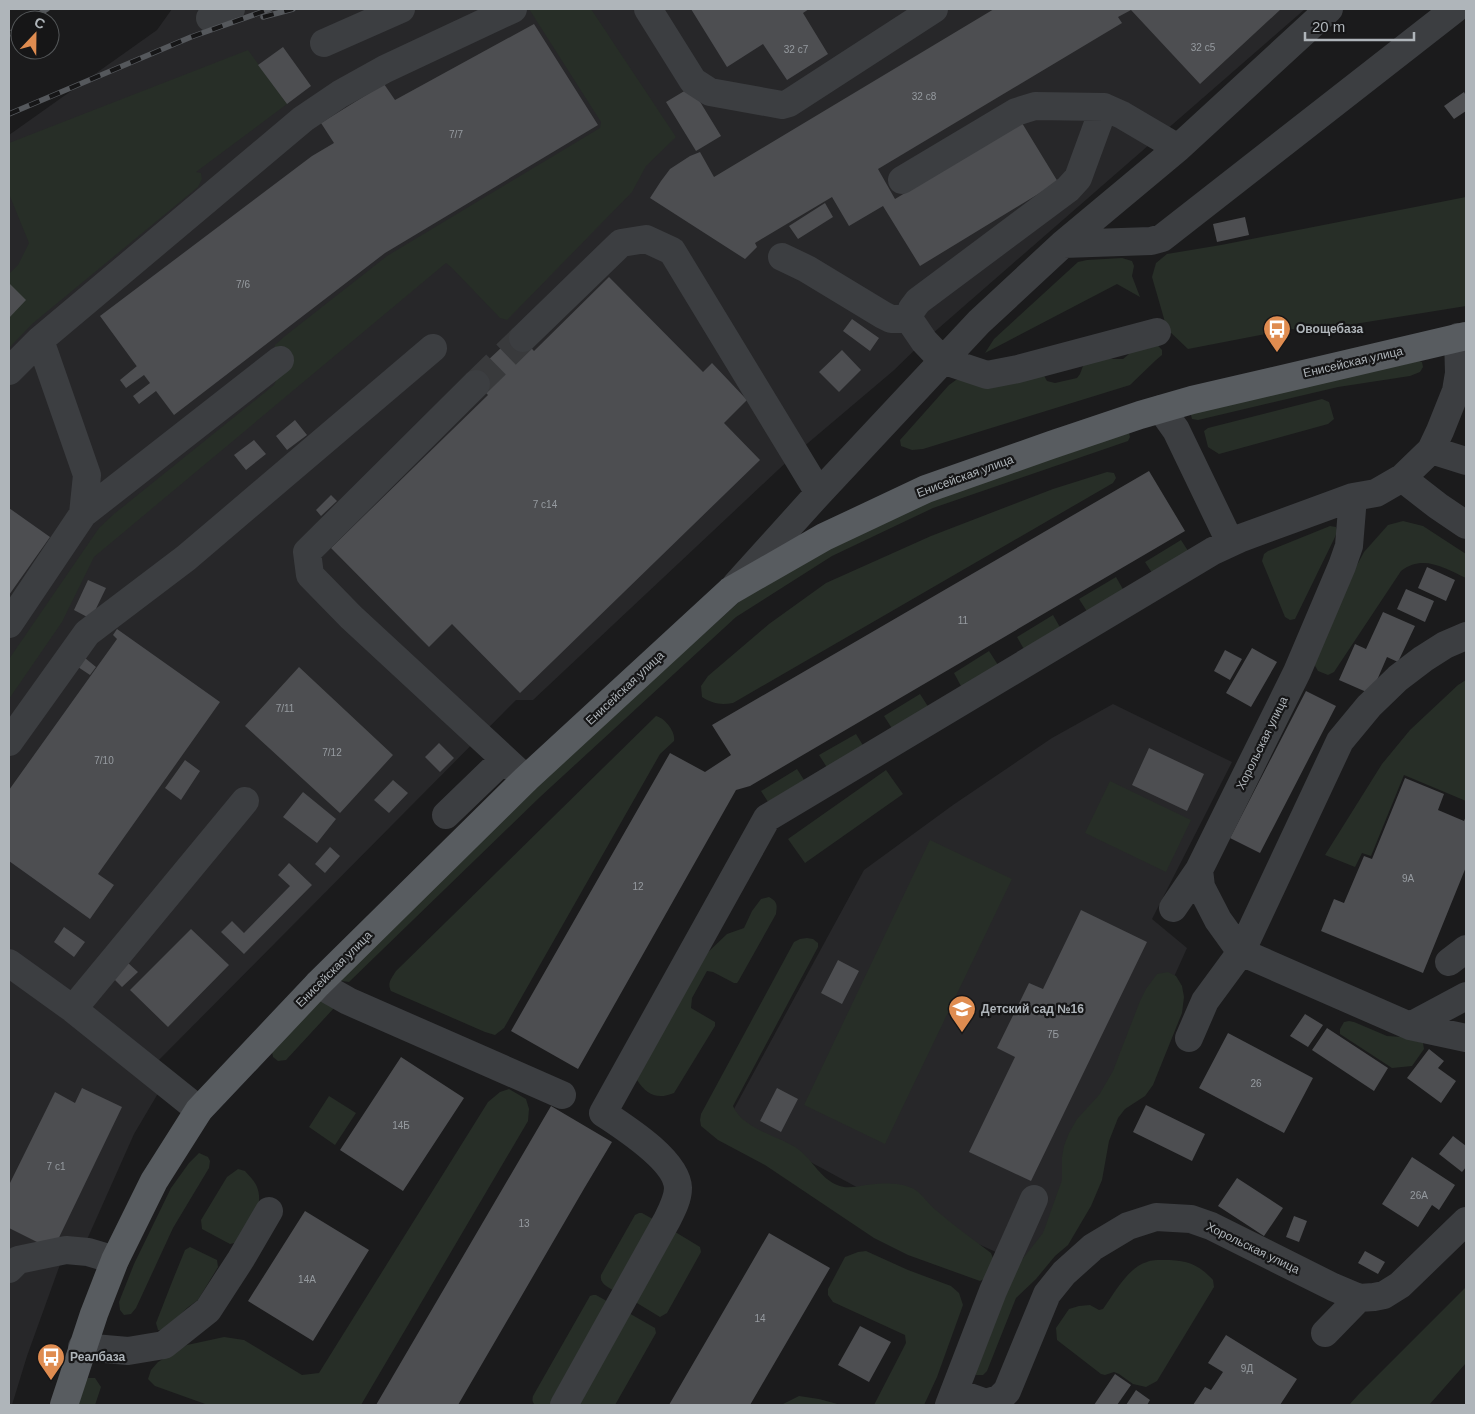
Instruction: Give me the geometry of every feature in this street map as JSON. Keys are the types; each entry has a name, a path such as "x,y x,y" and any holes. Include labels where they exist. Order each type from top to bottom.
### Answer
{"main road":[{"name":"Енисейская улица","path":"64,1405 82,1347 115,1260 154,1181 199,1110 318,984 526,779 730,591 824,537 926,489 1051,445 1161,409 1462,337"}],"street":[{"path":"324,43 400,9"},
{"path":"9,371 40,340 303,119 340,94 378,73 513,9"},
{"path":"648,9 693,81 710,92 782,105 789,103 934,9"},
{"path":"730,591 979,322 1063,244 1178,148 1328,9"},
{"path":"1063,244 1152,241 1162,238 1455,9"},
{"path":"902,180 1016,112 1034,106 1104,107 1122,115 1178,148"},
{"path":"909,319 912,309 918,301 1068,189 1078,178 1104,107"},
{"path":"523,338 621,243 646,239 672,251 819,493"},
{"path":"782,257 891,319 909,319"},
{"path":"909,319 924,341 942,360 987,375 1018,369 1157,332"},
{"path":"564,1405 667,1220 678,1194 678,1185 673,1173 662,1158 636,1136 603,1113 766,818 1030,659 1230,542 1353,497 1376,493 1402,478 1430,450 1440,432 1456,391 1462,337"},
{"path":"40,340 87,475 83,514"},
{"path":"9,742 87,633 186,558 434,348"},
{"path":"9,624 83,514 280,360"},
{"path":"476,384 307,552 310,575 351,617 526,779"},
{"path":"1161,409 1176,430 1230,542"},
{"path":"1430,450 1466,460"},
{"path":"1402,478 1466,525"},
{"name":"Хорольская улица","path":"1173,908 1199,870 1297,672 1342,566 1348,546 1353,497"},
{"path":"1189,1038 1205,1001 1241,952 1340,741 1369,706 1398,678 1423,658 1466,636"},
{"path":"446,815 504,759"},
{"path":"73,1009 244,801"},
{"path":"1199,870 1201,887 1227,933 1241,952 1410,1026 1466,1038"},
{"path":"9,963 73,1009 199,1110"},
{"path":"318,984 348,1001 562,1095"},
{"path":"1410,1026 1466,996"},
{"path":"952,1399 993,1291 1034,1200"},
{"path":"82,1347 128,1352 164,1345 208,1310 269,1211"},
{"name":"Хорольская улица","path":"952,1399 986,1403 999,1398 1007,1391 1047,1294 1064,1273 1093,1246 1128,1226 1156,1217 1191,1220 1212,1226 1359,1298"},
{"path":"1324,1333 1359,1298 1384,1295 1400,1285 1466,1222"},
{"path":"9,1269 18,1260 66,1250 88,1252 115,1260"}],"shaded area":[{"path":"172,9 1305,9 924,341 893,371 795,454 533,700 516,700 150,1069 160,1090 134,1134 85,1244 62,1259 27,1356 12,1405 9,1405 9,135 157,30"},
{"path":"529,9 591,9 676,137 646,166 632,192 507,320 500,318 446,263 94,557 62,622 9,699 9,659 99,528 274,385 278,376 273,354 275,345 387,256 600,128 601,122"},
{"path":"248,50 287,104 196,172 201,173 202,179 198,187 32,324 9,348 9,274 18,265 29,243 9,194 9,143"},
{"path":"1466,197 1466,306 1311,331 1292,329 1188,349 1167,329 1152,277 1156,263 1167,254"},
{"path":"1122,258 1132,261 1134,266 1132,276 1140,297 1117,284 985,353 994,339 1078,262"},
{"path":"1150,337 1162,350 1162,355 1130,385 923,449 912,450 901,446 900,440 949,385 956,380 1042,372 1047,381 1055,383 1077,378 1086,358 1097,354 1113,359 1123,359 1129,354 1135,341"},
{"path":"1419,361 1422,362 1423,367 1420,372 1410,376 1338,387 1198,420 1192,419 1190,412"},
{"path":"1322,399 1329,402 1334,419 1328,424 1219,454 1208,447 1204,431 1208,428"},
{"path":"1129,433 1128,441 933,508 832,556 736,617 540,797 349,982 342,981 341,976 533,788 739,602 828,546 928,497"},
{"path":"1107,472 1114,473 1116,478 1113,483 733,703 717,703 702,697 701,686 708,676 769,624 826,583 931,536 1053,489"},
{"path":"1403,521 1423,526 1466,554 1466,578 1434,564 1425,563 1409,566 1401,571 1334,672 1328,675 1318,671 1314,664 1342,593 1364,552 1388,525"},
{"path":"1330,526 1336,527 1335,537 1295,619 1290,620 1285,617 1262,561 1264,554"},
{"path":"1181,540 1190,554 1154,576 1145,562"},
{"path":"1116,577 1124,591 1088,613 1079,599"},
{"path":"1053,615 1061,629 1025,651 1017,637"},
{"path":"989,651 998,665 962,688 954,673"},
{"path":"1466,680 1466,801 1404,775 1371,856 1362,853 1355,867 1325,855 1382,764 1410,730 1458,685"},
{"path":"920,694 929,708 893,730 884,716"},
{"name":"Детский сад №16","path":"1113,704 1232,762 1152,919 1187,948 1055,1241 1034,1257 1009,1258 875,1197 729,1118 864,870 953,805 1052,738"},
{"path":"656,716 663,719 669,726 674,741 660,754 504,1028 495,1035 485,1032 391,991 391,979 396,971"},
{"path":"856,734 864,747 828,769 819,755"},
{"path":"797,769 806,783 770,805 761,791"},
{"path":"886,770 903,794 805,863 788,839"},
{"path":"1110,781 1191,820 1166,872 1085,833"},
{"path":"930,840 1012,879 885,1144 804,1105"},
{"path":"769,897 776,904 776,914 737,983 707,971 692,998 691,1008 715,1022 715,1026 674,1093 657,1096 649,1093 637,1080 704,956 727,934 744,928 752,911 761,899"},
{"path":"807,938 813,939 818,943 818,947 733,1106 737,1114 751,1125 795,1147 829,1181 836,1185 849,1187 895,1184 907,1186 915,1190 943,1217 991,1253 995,1263 988,1277 980,1281 908,1255 874,1238 765,1165 718,1140 701,1126 701,1114 794,942"},
{"path":"1168,972 1176,976 1182,986 1184,997 1182,1013 1153,1085 1145,1096 1125,1109 1118,1118 1109,1141 1102,1180 1091,1206 1068,1245 1055,1256 1036,1279 1016,1298 987,1371 983,1375 976,1375 973,1371 999,1289 1043,1233 1062,1180 1062,1157 1069,1133 1077,1119 1099,1095 1113,1071 1146,989 1157,974"},
{"path":"318,998 334,1008 286,1060 278,1061 273,1057 272,1052"},
{"path":"1349,1021 1387,1036 1402,1037 1423,1043 1424,1049 1412,1066 1392,1068 1340,1034 1340,1029 1344,1022"},
{"path":"509,1089 526,1099 529,1109 528,1121 361,1405 208,1405 155,1386 148,1379 151,1370 158,1362 187,1345 224,1337 244,1340 302,1375 319,1373 488,1102 500,1092"},
{"path":"329,1096 356,1113 335,1145 309,1127"},
{"path":"199,1153 208,1157 210,1161 209,1168 173,1228 136,1308 131,1314 124,1315 120,1310 119,1302 134,1264 171,1188 189,1163"},
{"path":"238,1169 245,1171 255,1183 259,1202 255,1216 239,1242 230,1244 202,1229 201,1220 227,1177"},
{"path":"639,1213 658,1222 618,1293 604,1284 601,1275 635,1215"},
{"path":"672,1230 700,1247 701,1252 667,1313 660,1317 632,1300"},
{"path":"190,1247 217,1260 218,1267 198,1300 164,1331 158,1330 156,1323 185,1250"},
{"path":"866,1251 908,1270 951,1286 959,1293 963,1305 937,1377 924,1405 874,1405 906,1343 905,1335 833,1302 828,1295 828,1289 845,1257"},
{"path":"1149,1261 1185,1262 1196,1266 1213,1280 1214,1287 1157,1381 1146,1387 1133,1384 1114,1372 1105,1375 1101,1374 1057,1340 1056,1328 1069,1309 1090,1305 1099,1310 1103,1309 1122,1282 1134,1269"},
{"path":"1466,1287 1466,1363 1429,1405 1349,1405 1359,1394"},
{"path":"593,1295 612,1304 559,1405 536,1405 533,1401 533,1396 590,1296"},
{"path":"627,1312 655,1328 656,1333 615,1405 568,1405"},
{"path":"88,1378 95,1378 101,1387 95,1405 75,1405 81,1387"},
{"path":"799,1396 819,1399 841,1405 781,1405"}],"building":[{"path":"691,9 809,9 803,13 828,54 787,80 763,44 727,67"},
{"path":"994,9 1281,9 1200,84 1131,10 1118,17 1122,23 878,169 895,199 1022,123 1058,182 920,266 883,206 849,226 832,197 755,243 757,247 745,259 650,198 670,169 690,156 700,152 714,177"},
{"path":"534,24 598,125 385,253 174,415 156,391 139,404 133,396 150,383 144,375 126,388 120,380 137,366 100,316 312,156 334,143 321,123 384,84 395,100"},
{"path":"283,47 311,86 287,104 258,65"},
{"path":"691,87 721,136 696,151 666,102"},
{"path":"1464,92 1466,96 1466,111 1454,119 1444,106"},
{"path":"825,203 833,217 798,239 789,226"},
{"path":"1245,217 1249,235 1217,242 1213,224"},
{"path":"609,277 703,372 712,363 747,400 724,423 760,460 520,693 452,624 429,647 331,548 488,395 470,377 517,333 534,351"},
{"path":"9,283 26,300 9,318"},
{"path":"852,319 879,338 870,351 843,331"},
{"path":"842,350 861,370 839,392 819,372"},
{"path":"295,420 307,435 287,450 276,436"},
{"path":"254,440 266,454 246,470 234,455"},
{"path":"1149,471 1185,531 750,786 736,790 578,1069 511,1031 670,753 705,772 731,755 712,725"},
{"path":"331,495 337,501 321,516 316,510"},
{"path":"9,508 50,537 9,595"},
{"path":"1427,567 1455,580 1446,601 1418,588"},
{"path":"88,580 106,588 91,619 74,610"},
{"path":"1406,589 1434,601 1425,622 1397,609"},
{"path":"1383,612 1415,626 1398,662 1387,657 1371,694 1339,680 1355,644 1366,649"},
{"path":"117,629 220,702 98,874 114,885 90,919 9,861 9,790 117,639 113,635"},
{"path":"1252,648 1277,662 1251,707 1226,693"},
{"path":"1225,650 1242,659 1230,680 1214,671"},
{"path":"85,658 96,667 90,675 78,667"},
{"path":"299,667 393,755 340,813 245,726"},
{"path":"1306,691 1336,706 1260,853 1230,838"},
{"path":"439,743 454,758 440,772 425,757"},
{"path":"1149,748 1204,774 1187,811 1132,785"},
{"path":"185,760 200,771 181,800 165,788"},
{"path":"1405,778 1444,794 1438,810 1464,821 1466,816 1466,867 1423,973 1321,931 1334,899 1344,903 1364,856 1372,859"},
{"path":"393,780 408,793 389,813 374,800"},
{"path":"303,792 336,819 317,843 283,817"},
{"path":"330,847 340,856 325,873 315,864"},
{"path":"289,863 312,885 244,954 221,932 232,921 244,933 290,886 278,875"},
{"path":"1081,910 1147,942 1031,1181 969,1152 1015,1057 997,1048 1029,983 1043,989"},
{"path":"64,927 85,942 74,957 54,942"},
{"path":"191,929 229,965 168,1027 130,990"},
{"path":"838,960 859,971 842,1004 821,993"},
{"path":"127,962 138,972 122,987 112,977"},
{"path":"1305,1014 1323,1025 1308,1047 1290,1036"},
{"path":"1327,1028 1388,1068 1374,1091 1312,1050"},
{"path":"1228,1033 1313,1078 1284,1133 1199,1088"},
{"path":"1429,1049 1444,1061 1438,1068 1456,1081 1441,1103 1407,1078"},
{"path":"401,1057 464,1098 403,1191 340,1150"},
{"path":"82,1088 122,1107 53,1250 9,1228 9,1185 55,1092 75,1103"},
{"path":"777,1088 798,1099 781,1132 760,1121"},
{"path":"1146,1105 1205,1134 1192,1161 1133,1132"},
{"path":"551,1106 612,1142 458,1405 376,1405"},
{"path":"1453,1136 1466,1146 1466,1167 1462,1172 1439,1154"},
{"path":"1412,1157 1455,1185 1439,1210 1432,1205 1418,1227 1382,1204"},
{"path":"1237,1178 1283,1208 1264,1236 1218,1206"},
{"path":"305,1211 369,1250 313,1341 248,1301"},
{"path":"1294,1216 1307,1221 1299,1242 1286,1237"},
{"path":"769,1233 830,1268 750,1405 669,1405"},
{"path":"1365,1251 1385,1262 1378,1274 1358,1263"},
{"path":"860,1326 891,1342 869,1382 838,1365"},
{"path":"1226,1335 1297,1379 1280,1405 1193,1405 1205,1387 1211,1390 1223,1372 1208,1363"},
{"path":"1115,1374 1131,1385 1117,1405 1094,1405"},
{"path":"1136,1390 1150,1400 1147,1405 1126,1405"}],"tunnel":[{"path":"476,384 523,338"}],"railway":[{"path":"9,114 191,37 270,9"},
{"path":"263,17 293,9"}],"place":[{"name":"Овощебаза","path":"1277,353"},
{"name":"Детский сад №16","path":"962,1033"},
{"name":"Реалбаза","path":"51,1381"}]}
